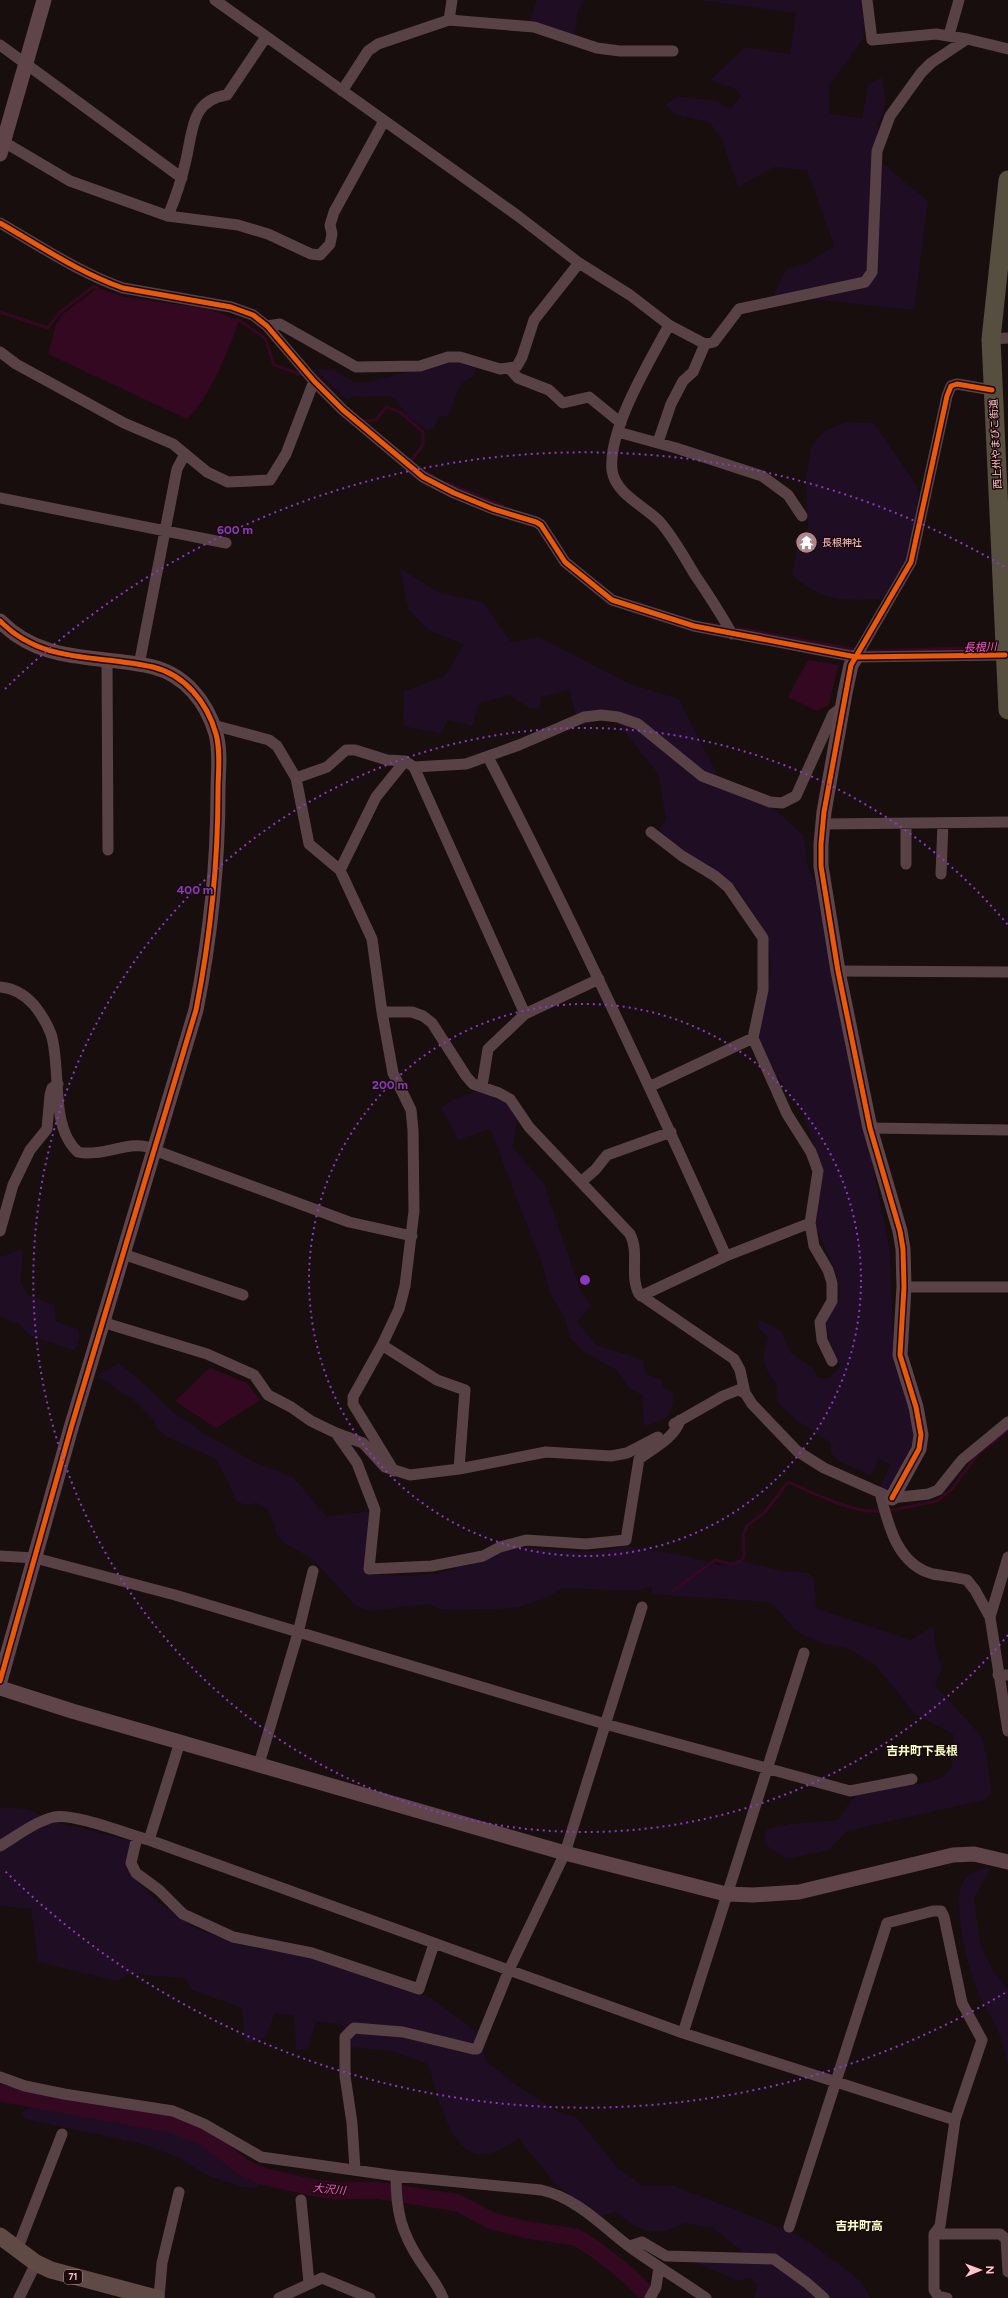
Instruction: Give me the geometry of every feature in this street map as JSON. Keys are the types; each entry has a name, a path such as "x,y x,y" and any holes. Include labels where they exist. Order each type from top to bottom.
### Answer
{"highway":[{"name":"西上州やまびこ街道","path":"1007,191 999,339 992,390 1008,710"}],"main road":[{"name":"71","path":"0,2236 16,2250 36,2263 51,2270 157,2298"}],"street":[{"path":"44,0 2,148 70,181 168,216 238,224 268,234 311,254 320,255 330,244 332,234 330,225 334,212 384,121"},
{"path":"215,0 518,216 579,263 630,295 669,324 705,344 714,342 739,309 865,282 872,272 877,151 890,116 921,73 931,63 967,38"},
{"path":"449,20 452,0"},
{"path":"867,0 872,40 926,34 949,35 967,38 1008,49"},
{"path":"949,35 959,0"},
{"path":"342,91 368,51 378,44 449,20 534,27 597,48 620,51 673,51"},
{"path":"168,216 182,178 189,150 192,126 199,111 205,104 219,96 227,95 266,37"},
{"path":"0,45 182,178"},
{"path":"0,223 74,266 110,283 124,288 230,307 253,315 267,326 314,381 343,410 423,477 460,496 541,526 565,562 612,600 694,626 856,657 1006,652"},
{"path":"267,326 280,324 356,367 420,366 454,357 500,369 509,368 516,366 522,357 534,320 579,263"},
{"path":"669,324 636,388 620,428 612,459 612,471 617,483 624,492 659,522 673,539 732,634"},
{"path":"658,442 671,404 683,381 693,372 705,344"},
{"path":"0,352 16,364 124,423 173,444 207,472 228,482 270,480 286,454 314,381"},
{"path":"509,368 518,378 549,390 563,403 589,397 620,428 762,476 788,495 802,516"},
{"path":"992,390 957,384 951,386 911,562 851,665 842,707 821,844 821,866 838,970 870,1128 900,1231 904,1287 900,1355 916,1407 921,1435 916,1455 886,1496 889,1526 902,1552 921,1568 933,1574 967,1580 975,1590 990,1617 1003,1675 1008,1730"},
{"path":"139,665 176,469 185,454"},
{"path":"0,498 226,543"},
{"path":"0,621 13,634 37,648 139,665 165,671 186,684 202,702 213,725 218,746 218,823 206,960 194,1015 102,1322 0,1681"},
{"path":"108,660 108,850"},
{"path":"296,778 327,767 346,750 355,750 387,760 409,764 466,764 488,757 584,717 601,715 618,717 638,724 702,776 770,802 782,803 796,796 833,714 842,707"},
{"path":"213,725 269,740 277,746 296,778 302,798 309,844 340,870 372,939 382,1012 393,1073 412,1117 414,1211 405,1286 399,1309 382,1345 353,1397 353,1404 394,1471"},
{"path":"488,757 551,878 650,1086 726,1256"},
{"path":"340,870 376,797 409,764"},
{"path":"409,764 525,1014"},
{"path":"824,824 1008,822"},
{"path":"906,823 906,864"},
{"path":"941,874 942,823"},
{"path":"651,832 682,856 716,876 728,887 763,938 763,990 754,1038 787,1114 811,1152 818,1171 810,1223 814,1246 828,1270 832,1283 832,1301 820,1322 822,1340 832,1361"},
{"path":"838,970 1008,972"},
{"path":"482,1086 488,1049 525,1014 599,979"},
{"path":"0,987 20,992 29,999 45,1018 52,1036 63,1129 78,1152 109,1152 138,1145 147,1145 154,1150 349,1222 412,1236"},
{"path":"382,1012 412,1012 423,1016 432,1023 466,1076 474,1084 482,1086 510,1099 529,1127 582,1181 608,1213 630,1234 635,1243 635,1286 642,1296 734,1359 740,1370 744,1392 752,1404 797,1450 824,1468 886,1496 928,1494 938,1490 962,1460 1008,1422"},
{"path":"650,1086 754,1038"},
{"path":"1,1225 13,1186 30,1150 47,1129 50,1094 52,1088 58,1084"},
{"path":"870,1128 1008,1130"},
{"path":"582,1181 595,1170 607,1155 671,1132"},
{"path":"642,1296 726,1256 810,1223"},
{"path":"123,1254 243,1295"},
{"path":"904,1287 1008,1287"},
{"path":"102,1322 208,1354 254,1375 268,1395 291,1407 311,1421 336,1433 363,1443 385,1466 394,1471 410,1475 459,1469 546,1452 611,1456 627,1453 658,1438 680,1420 723,1396 738,1390 744,1392"},
{"path":"382,1345 437,1380 465,1390 459,1469"},
{"path":"336,1433 357,1463 375,1510 369,1569 432,1566 483,1556 500,1547 526,1540 586,1544 626,1540 638,1460 672,1435 678,1428 680,1420"},
{"path":"0,1556 35,1558 175,1595 604,1724 850,1791 912,1779"},
{"path":"990,1617 1008,1557"},
{"path":"259,1764 298,1633 313,1571"},
{"path":"355,2169 352,2123 345,2076 345,2037 349,2031 354,2028 403,2032 477,2049 485,2034 495,2002 509,1970 565,1853 604,1724 642,1607"},
{"path":"683,2033 769,1769 804,1653"},
{"path":"0,1688 72,1712 259,1764 565,1853 684,1885 728,1894 767,1895 799,1892 953,1855 974,1854 1008,1862"},
{"path":"149,1840 180,1742"},
{"path":"0,1846 42,1821 56,1817 73,1818 149,1840 683,2033 835,2083 955,2120"},
{"path":"137,1837 132,1862 136,1873 159,1890 183,1914 233,1937 312,1953 419,1989 434,1944"},
{"path":"789,2227 887,1923 933,1911 940,1911 944,1917 962,2003 982,2040 955,2120 940,2226 934,2234 934,2290 938,2296 947,2298"},
{"path":"0,2077 25,2086 64,2094 173,2111 204,2124 261,2157 355,2169 396,2179 541,2190 557,2194 581,2208 659,2267 706,2298"},
{"path":"16,2250 62,2134"},
{"path":"396,2179 397,2209 405,2234 443,2298"},
{"path":"157,2298 162,2263 179,2192"},
{"path":"301,2200 309,2283"},
{"path":"934,2234 1000,2234 1006,2239 1008,2272"},
{"path":"630,2246 642,2242 666,2256 774,2259 807,2283 824,2298"},
{"path":"19,2298 36,2263"},
{"path":"650,2298 656,2288 659,2267"},
{"path":"279,2298 318,2278 325,2278 370,2298"}],"shaded area":[{"path":"536,0 586,0 578,11 575,35 530,20"},
{"path":"697,0 861,0 864,26 863,39 829,86 829,114 862,118 868,85 882,77 886,103 878,126 881,162 928,201 914,310 774,295 786,269 807,263 834,246 807,170 774,167 738,187 721,138 709,122 676,115 666,105 677,96 717,101 731,109 741,95 735,89 710,80 745,47 790,54 796,13"},
{"path":"98,288 125,297 209,309 239,320 218,373 203,399 187,419 48,354 56,324 63,314"},
{"path":"444,363 459,363 477,368 472,377 466,380 459,388 448,416 439,417 434,428 428,431 407,416 395,399 389,396 355,396 347,400 314,369 333,370 355,382 367,382"},
{"path":"846,422 874,423 918,488 920,515 912,554 882,599 855,600 834,598 824,595 803,584 792,575 797,547 808,530 806,476 811,448 824,431"},
{"path":"400,568 440,593 483,602 511,642 539,637 628,683 679,699 719,778 765,800 804,836 808,867 820,893 836,986 890,1250 894,1359 917,1435 902,1472 885,1492 880,1487 890,1465 879,1459 871,1476 840,1462 831,1453 831,1443 796,1420 776,1400 777,1385 764,1363 764,1352 768,1338 759,1328 758,1319 781,1331 791,1353 813,1368 819,1378 829,1378 840,1367 829,1340 826,1322 840,1296 837,1275 813,1221 822,1170 803,1113 765,1060 759,1041 761,1008 771,971 768,935 735,886 719,872 685,856 659,829 666,820 658,774 618,723 602,720 579,726 569,690 541,697 540,707 531,709 510,695 479,703 473,726 447,720 442,734 403,726 404,691 445,676 464,644 428,630 408,609"},
{"path":"808,660 838,665 829,705 817,711 788,697"},
{"path":"477,1091 504,1101 518,1115 513,1147 544,1184 580,1289 591,1306 577,1322 597,1345 643,1360 646,1374 662,1380 662,1387 674,1394 672,1409 666,1417 658,1422 644,1426 642,1395 630,1389 616,1370 583,1351 570,1338 565,1318 550,1294 543,1267 490,1129 458,1140 441,1108 452,1100"},
{"path":"22,1249 23,1259 20,1281 28,1295 55,1305 55,1321 78,1329 79,1341 73,1350 30,1336 20,1325 0,1317 0,1257"},
{"path":"118,1363 138,1378 172,1411 204,1433 252,1461 293,1477 327,1517 370,1511 366,1574 409,1576 441,1573 514,1548 525,1547 586,1552 628,1546 687,1556 719,1565 742,1561 782,1571 809,1573 814,1578 816,1606 821,1610 911,1640 933,1626 937,1653 942,1668 935,1685 981,1736 986,1754 992,1793 984,1800 847,1831 829,1850 787,1859 764,1844 767,1829 789,1824 838,1820 850,1802 859,1794 868,1790 925,1783 938,1779 947,1773 952,1764 953,1734 916,1715 875,1665 847,1648 821,1643 805,1636 794,1629 774,1605 766,1602 651,1594 652,1587 634,1591 563,1588 546,1598 519,1607 498,1609 451,1610 438,1609 428,1604 370,1611 355,1606 315,1561 283,1542 277,1535 268,1510 257,1503 245,1505 237,1501 216,1459 167,1437 157,1429 153,1420 132,1399 97,1376"},
{"path":"210,1368 247,1383 260,1400 216,1428 175,1401"},
{"path":"0,1807 27,1809 59,1823 131,1841 127,1868 154,1899 197,1929 241,1945 309,1957 430,1997 475,2031 487,2061 513,2083 560,2113 576,2117 618,2168 643,2186 672,2185 789,2231 809,2242 862,2282 870,2298 754,2298 757,2284 749,2278 738,2281 690,2260 739,2262 742,2251 713,2228 686,2223 666,2231 648,2231 636,2227 615,2212 601,2216 557,2186 518,2138 497,2151 479,2154 466,2149 455,2137 446,2120 428,2064 391,2051 348,2047 342,2024 316,2022 308,2049 296,2050 294,2016 275,2013 266,2037 245,2044 242,2008 192,1990 185,1978 129,1974 116,1981 38,1962 31,1909 0,1906"},
{"path":"992,1867 974,1898 980,1942 993,1971 1008,1989 1008,2066 999,2034 979,1996 973,1980 962,1937 960,1921 959,1893 964,1880 974,1871"},
{"path":"30,2107 159,2126 198,2137 260,2182 257,2188 243,2187 208,2176 179,2158 146,2145 25,2119 21,2113"}],"waterway":[{"path":"0,312 48,328 59,313 93,287 98,288"},
{"name":"長根川","path":"239,320 265,338 274,365 303,375"},
{"name":"長根川","path":"316,375 334,394"},
{"name":"長根川","path":"360,421 376,420 386,407 400,412 423,432 423,445 411,461 413,463"},
{"name":"長根川","path":"423,470 433,476"},
{"name":"長根川","path":"447,483 503,506"},
{"name":"長根川","path":"708,623 718,625"},
{"name":"長根川","path":"737,628 858,650"},
{"name":"長根川","path":"863,651 999,647"},
{"path":"887,1511 937,1501 951,1490 977,1455 1008,1430"},
{"path":"673,1591 715,1560 731,1564 741,1561 744,1556 743,1535 747,1526 765,1512 788,1482 834,1502 859,1509 881,1511"},
{"name":"大沢川","path":"0,2093 170,2124 205,2137 243,2167 262,2176 310,2187 338,2191 376,2190 458,2203 492,2221 528,2230 576,2237 595,2249 627,2274 644,2291 647,2298"}],"cycle path":[{"path":"0,223 91,275 123,288 231,307 253,315 267,326 314,381 343,410 423,477 454,493 493,509 536,522 541,525 565,562 612,600 694,626 856,657 1005,655"},
{"path":"892,1498 919,1449 921,1435 916,1407 900,1355 904,1287 903,1249 900,1231 870,1128 838,971 821,866 821,844 824,812 851,665 911,562 947,396 951,386 957,384 992,390"},
{"path":"0,621 17,635 34,645 53,651 72,656 153,667 175,676 185,683 201,701 207,711 218,741 219,762 215,874 209,929 196,1010 71,1428 0,1681"}],"place":[{"name":"長根神社","path":"806,542"}],"district":[{"name":"吉井町下長根","path":"922,1751"},
{"name":"吉井町高","path":"859,2226"}]}
